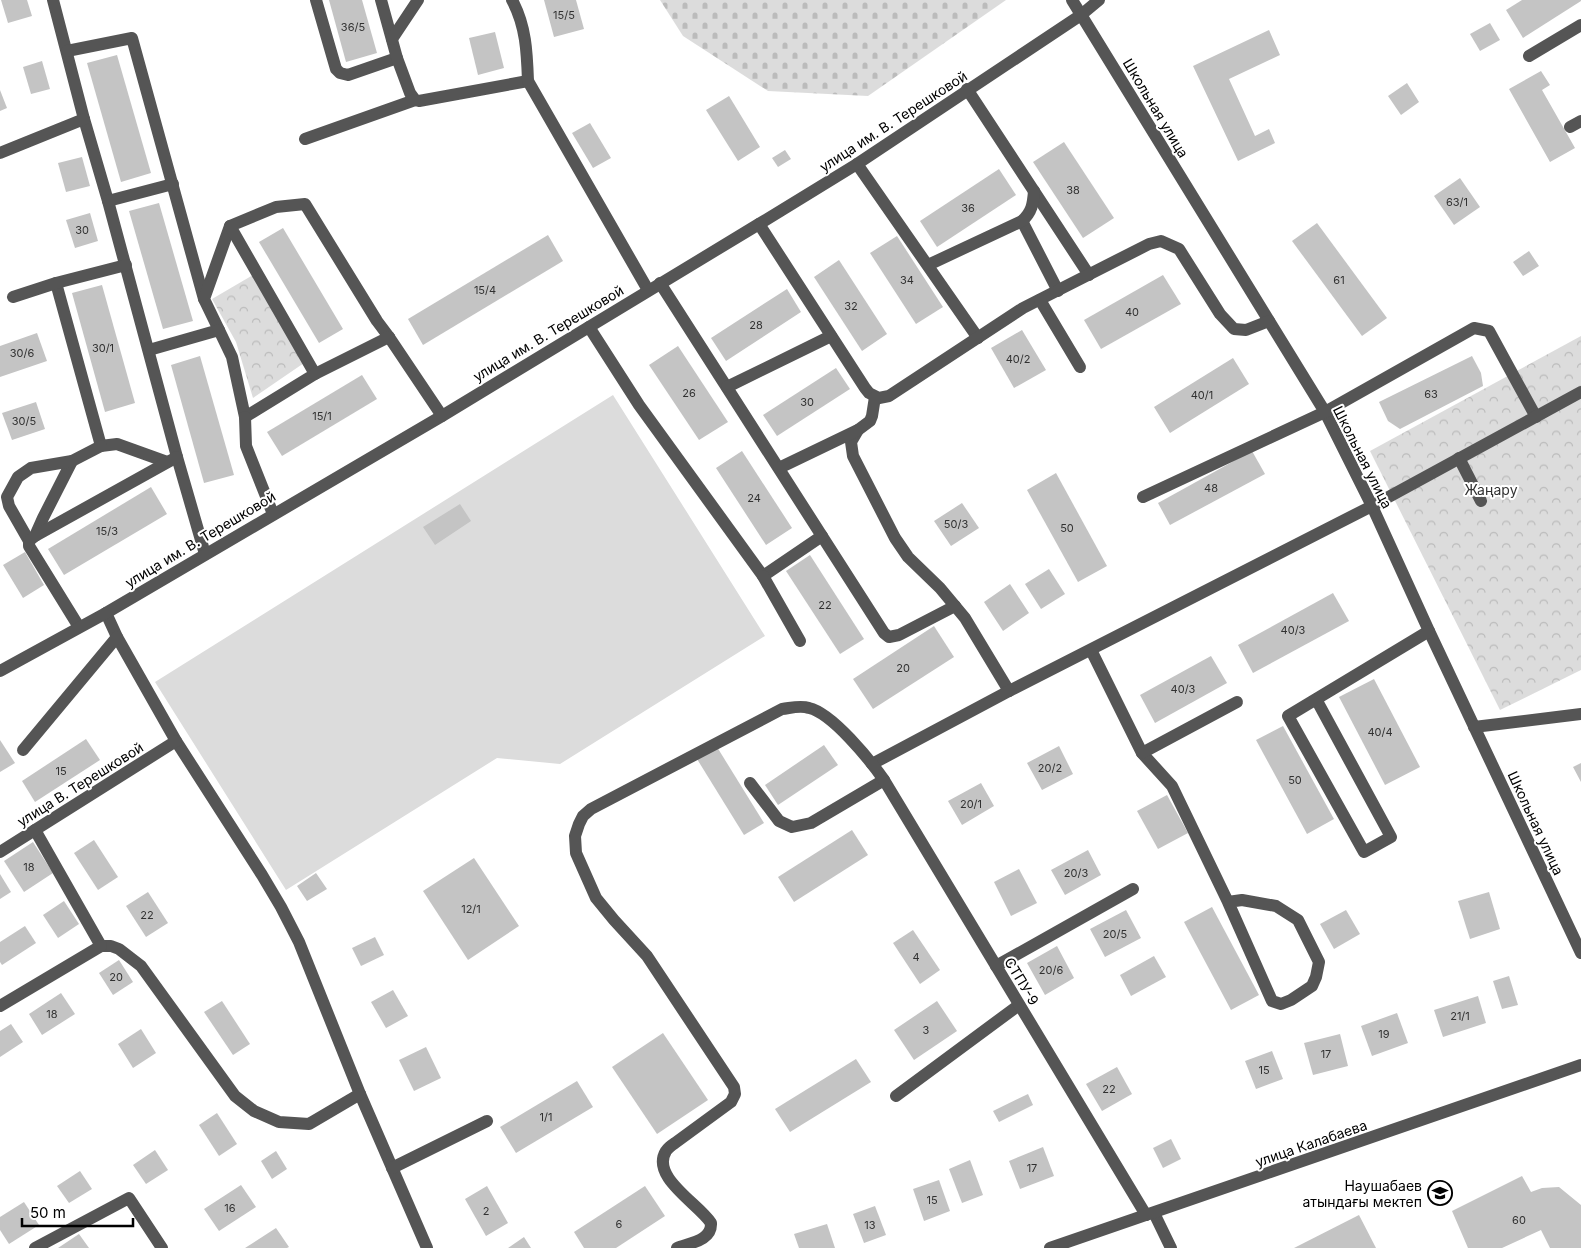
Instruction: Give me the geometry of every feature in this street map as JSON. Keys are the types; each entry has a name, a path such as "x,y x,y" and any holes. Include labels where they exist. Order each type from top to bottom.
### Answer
{"street":[{"path":"53,0 84,119 149,350 172,459 205,554"},
{"path":"316,0 336,69 340,74 348,75 398,58"},
{"path":"381,0 398,58 410,93 415,100"},
{"path":"392,39 418,0"},
{"path":"512,0 518,10 527,46 528,81 648,290"},
{"name":"Школьная улица","path":"1072,0 1325,412 1372,506 1428,631 1581,953"},
{"name":"улица им. В. Терешковой","path":"0,671 106,613 442,416 857,164 967,89 1081,15 1099,0"},
{"path":"1529,56 1581,25"},
{"path":"67,51 132,38 204,299 232,356 245,417 246,446 273,514"},
{"path":"306,139 415,100 419,102 528,81"},
{"path":"967,89 1089,275"},
{"path":"0,153 84,119"},
{"path":"857,164 978,338"},
{"path":"108,201 173,184"},
{"path":"928,265 1022,222 1032,209 1034,191"},
{"path":"204,299 230,226 276,207 305,204 377,322 442,416"},
{"path":"1022,222 1058,291"},
{"path":"758,224 865,388 875,397 883,399 1023,308 1149,244 1161,241 1179,249 1220,314 1234,329 1246,330 1269,321"},
{"path":"230,226 315,374"},
{"path":"13,297 56,283 126,265"},
{"path":"56,283 101,446"},
{"path":"660,283 888,637 899,635 955,606"},
{"path":"1040,300 1080,367"},
{"path":"589,327 638,405 763,576 800,641"},
{"path":"1143,497 1325,412 1474,328 1489,331 1536,417"},
{"path":"149,350 219,330"},
{"path":"727,387 831,336"},
{"path":"245,417 315,374 389,337"},
{"path":"872,764 1009,691 1372,506 1581,392"},
{"path":"779,468 858,430 870,421 875,397"},
{"path":"858,430 850,442 853,456 895,538 908,556 940,588 965,618 1009,691"},
{"path":"32,539 9,506 7,497 18,477 31,468 72,461 101,446 117,444 172,459"},
{"path":"1459,458 1481,501"},
{"path":"32,539 172,459"},
{"path":"72,461 29,546 79,628"},
{"path":"763,576 822,536"},
{"path":"106,613 117,637 176,741 262,875 299,942 360,1094 427,1248"},
{"path":"1316,699 1391,837 1364,852 1288,716 1316,699 1428,631"},
{"path":"23,750 117,637"},
{"path":"1091,650 1142,753 1172,786 1228,902 1272,1001 1281,1004 1291,1000 1312,986 1319,962 1298,920 1276,906 1242,900 1228,902"},
{"path":"1142,753 1237,702"},
{"name":"СТПУ-9","path":"677,1248 702,1239 710,1231 711,1223 705,1214 670,1182 664,1170 663,1160 667,1151 675,1143 731,1102 735,1094 734,1087 647,956 596,898 576,853 575,836 583,816 591,809 782,710 799,706 811,708 826,716 872,764 884,780 1019,1005 1171,1248"},
{"path":"1474,727 1581,714"},
{"name":"улица В. Терешковой","path":"0,852 176,741"},
{"path":"750,783 778,821 792,827 811,823 884,780"},
{"path":"35,830 101,946"},
{"path":"996,966 1133,889"},
{"path":"0,1006 101,946 110,946 120,949 141,966 234,1096 254,1111 279,1122 309,1124 360,1094"},
{"path":"896,1096 1019,1005"},
{"name":"улица Калабаева","path":"1050,1248 1581,1065"},
{"path":"392,1168 487,1121"},
{"path":"35,1248 129,1198 162,1248"}],"green space":[{"path":"660,0 1006,0 868,96 768,91 683,36"},
{"path":"253,275 304,363 253,398 236,342 212,299"},
{"name":"Жаңару","path":"1581,336 1581,670 1500,710 1370,451"},
{"path":"613,395 765,636 560,764 497,758 286,890 155,682"}],"building":[{"path":"1,0 27,0 32,16 8,23"},
{"path":"329,0 362,0 377,53 346,62"},
{"path":"544,0 576,0 584,29 554,37"},
{"path":"1522,0 1581,1 1523,38 1506,10"},
{"path":"1490,23 1500,40 1480,51 1470,34"},
{"path":"1269,30 1280,55 1229,79 1255,136 1269,129 1275,143 1238,161 1193,66"},
{"path":"495,32 504,68 478,75 469,38"},
{"path":"117,55 151,173 121,182 87,63"},
{"path":"42,61 50,89 31,94 23,67"},
{"path":"1541,71 1550,85 1542,90 1575,148 1550,162 1509,89"},
{"path":"1407,83 1419,102 1401,115 1388,96"},
{"path":"0,90 7,108 0,111"},
{"path":"729,96 760,147 738,161 706,110"},
{"path":"590,123 611,158 593,168 572,133"},
{"path":"1064,142 1114,218 1083,238 1033,162"},
{"path":"785,150 791,159 778,167 772,158"},
{"path":"82,157 90,186 66,192 58,163"},
{"path":"999,169 1016,195 937,247 920,221"},
{"path":"1460,178 1480,207 1454,225 1434,196"},
{"path":"159,203 193,321 163,329 129,211"},
{"path":"90,213 98,241 75,248 66,220"},
{"path":"1317,223 1387,318 1362,336 1292,241"},
{"path":"283,228 343,329 319,343 259,242"},
{"path":"548,235 563,261 423,345 408,319"},
{"path":"897,236 943,307 916,324 870,253"},
{"path":"1529,251 1539,266 1523,276 1513,262"},
{"path":"839,260 887,334 862,351 814,277"},
{"path":"1163,275 1181,304 1101,349 1084,320"},
{"path":"102,285 135,403 105,412 72,293"},
{"path":"787,289 801,312 726,361 711,338"},
{"path":"1022,330 1046,370 1014,388 991,348"},
{"path":"37,333 47,361 0,377 0,346"},
{"path":"678,346 728,422 699,440 649,365"},
{"path":"200,356 234,475 204,483 171,365"},
{"path":"1472,356 1481,373 1483,386 1400,429 1388,421 1379,402"},
{"path":"1233,358 1249,384 1170,433 1154,407"},
{"path":"836,368 850,389 777,436 763,415"},
{"path":"362,375 377,399 282,456 267,432"},
{"path":"36,402 45,429 12,440 2,413"},
{"path":"742,451 792,528 766,545 716,468"},
{"path":"1252,451 1265,474 1170,525 1158,503"},
{"path":"1056,473 1107,566 1078,582 1027,490"},
{"path":"151,487 167,514 64,575 48,549"},
{"path":"962,503 979,528 951,546 934,521"},
{"path":"460,504 471,521 435,545 423,527"},
{"path":"25,552 44,585 23,598 3,565"},
{"path":"810,555 864,639 840,654 786,571"},
{"path":"1049,569 1065,594 1041,609 1025,584"},
{"path":"1010,584 1029,613 1003,631 984,602"},
{"path":"1333,593 1349,621 1253,673 1238,645"},
{"path":"934,626 954,657 873,709 853,679"},
{"path":"1211,656 1227,683 1155,723 1140,695"},
{"path":"1374,679 1420,767 1385,785 1339,697"},
{"path":"1283,726 1334,819 1307,834 1256,740"},
{"path":"86,739 100,760 35,802 22,781"},
{"path":"0,740 15,763 0,772"},
{"path":"824,745 838,765 778,805 765,785"},
{"path":"1059,746 1073,774 1042,790 1027,763"},
{"path":"717,747 764,823 744,835 697,759"},
{"path":"1581,763 1581,782 1573,767"},
{"path":"981,783 994,806 962,825 948,801"},
{"path":"1167,795 1188,833 1158,849 1137,811"},
{"path":"852,830 868,855 794,902 778,877"},
{"path":"94,840 118,877 98,890 74,853"},
{"path":"33,842 53,873 24,892 4,861"},
{"path":"1088,850 1101,875 1065,895 1051,870"},
{"path":"474,858 519,926 468,960 423,891"},
{"path":"1019,869 1037,903 1011,916 994,882"},
{"path":"316,873 327,889 307,901 297,886"},
{"path":"0,874 11,892 0,899"},
{"path":"148,892 168,923 146,937 126,906"},
{"path":"1489,892 1500,929 1470,939 1458,901"},
{"path":"64,901 79,924 58,938 43,915"},
{"path":"1212,907 1259,995 1231,1010 1184,922"},
{"path":"1126,910 1141,938 1105,957 1090,929"},
{"path":"1346,910 1360,934 1334,949 1320,924"},
{"path":"25,926 36,943 2,965 0,962 0,942"},
{"path":"913,930 940,970 920,984 893,943"},
{"path":"375,937 384,955 361,966 352,948"},
{"path":"1057,946 1074,978 1045,995 1027,963"},
{"path":"1154,956 1166,977 1131,996 1120,975"},
{"path":"119,960 133,982 113,995 99,973"},
{"path":"1509,976 1518,1005 1502,1009 1493,981"},
{"path":"393,990 408,1016 386,1028 371,1002"},
{"path":"61,993 75,1014 42,1035 29,1014"},
{"path":"1478,996 1486,1023 1443,1037 1434,1010"},
{"path":"222,1001 250,1044 233,1055 204,1012"},
{"path":"937,1001 957,1031 914,1060 894,1030"},
{"path":"1397,1013 1408,1043 1372,1056 1361,1026"},
{"path":"11,1024 23,1042 0,1057 0,1031"},
{"path":"141,1029 156,1053 133,1068 118,1044"},
{"path":"663,1033 708,1100 657,1134 612,1067"},
{"path":"1340,1034 1348,1066 1313,1075 1304,1043"},
{"path":"426,1047 441,1078 414,1091 399,1060"},
{"path":"1272,1051 1283,1079 1256,1089 1245,1061"},
{"path":"856,1059 871,1082 790,1132 775,1109"},
{"path":"1117,1067 1132,1094 1102,1111 1086,1084"},
{"path":"577,1081 593,1107 516,1153 500,1127"},
{"path":"1028,1094 1033,1105 999,1122 993,1111"},
{"path":"217,1113 237,1144 219,1156 199,1125"},
{"path":"1171,1139 1181,1159 1163,1168 1153,1148"},
{"path":"1043,1147 1054,1176 1020,1189 1009,1161"},
{"path":"155,1150 168,1170 146,1184 133,1165"},
{"path":"276,1151 287,1169 272,1179 261,1161"},
{"path":"970,1160 983,1195 962,1203 949,1169"},
{"path":"80,1171 92,1189 69,1203 57,1186"},
{"path":"1522,1176 1531,1192 1542,1188 1559,1187 1581,1205 1581,1248 1550,1248 1541,1230 1502,1248 1468,1248 1452,1211"},
{"path":"939,1180 950,1211 924,1221 913,1189"},
{"path":"241,1185 256,1207 219,1231 204,1209"},
{"path":"487,1186 508,1223 486,1236 465,1199"},
{"path":"645,1186 665,1216 616,1248 584,1248 574,1232"},
{"path":"24,1202 39,1225 9,1244 0,1230 0,1217"},
{"path":"875,1206 886,1235 864,1243 853,1214"},
{"path":"1359,1215 1376,1248 1294,1248"},
{"path":"827,1224 835,1248 799,1248 794,1234"},
{"path":"276,1228 289,1247 245,1248"},
{"path":"79,1234 89,1248 58,1248"},
{"path":"524,1237 531,1248 508,1248"}],"place":[{"name":"Наушабаев атындағы мектеп","path":"1440,1193"}]}
